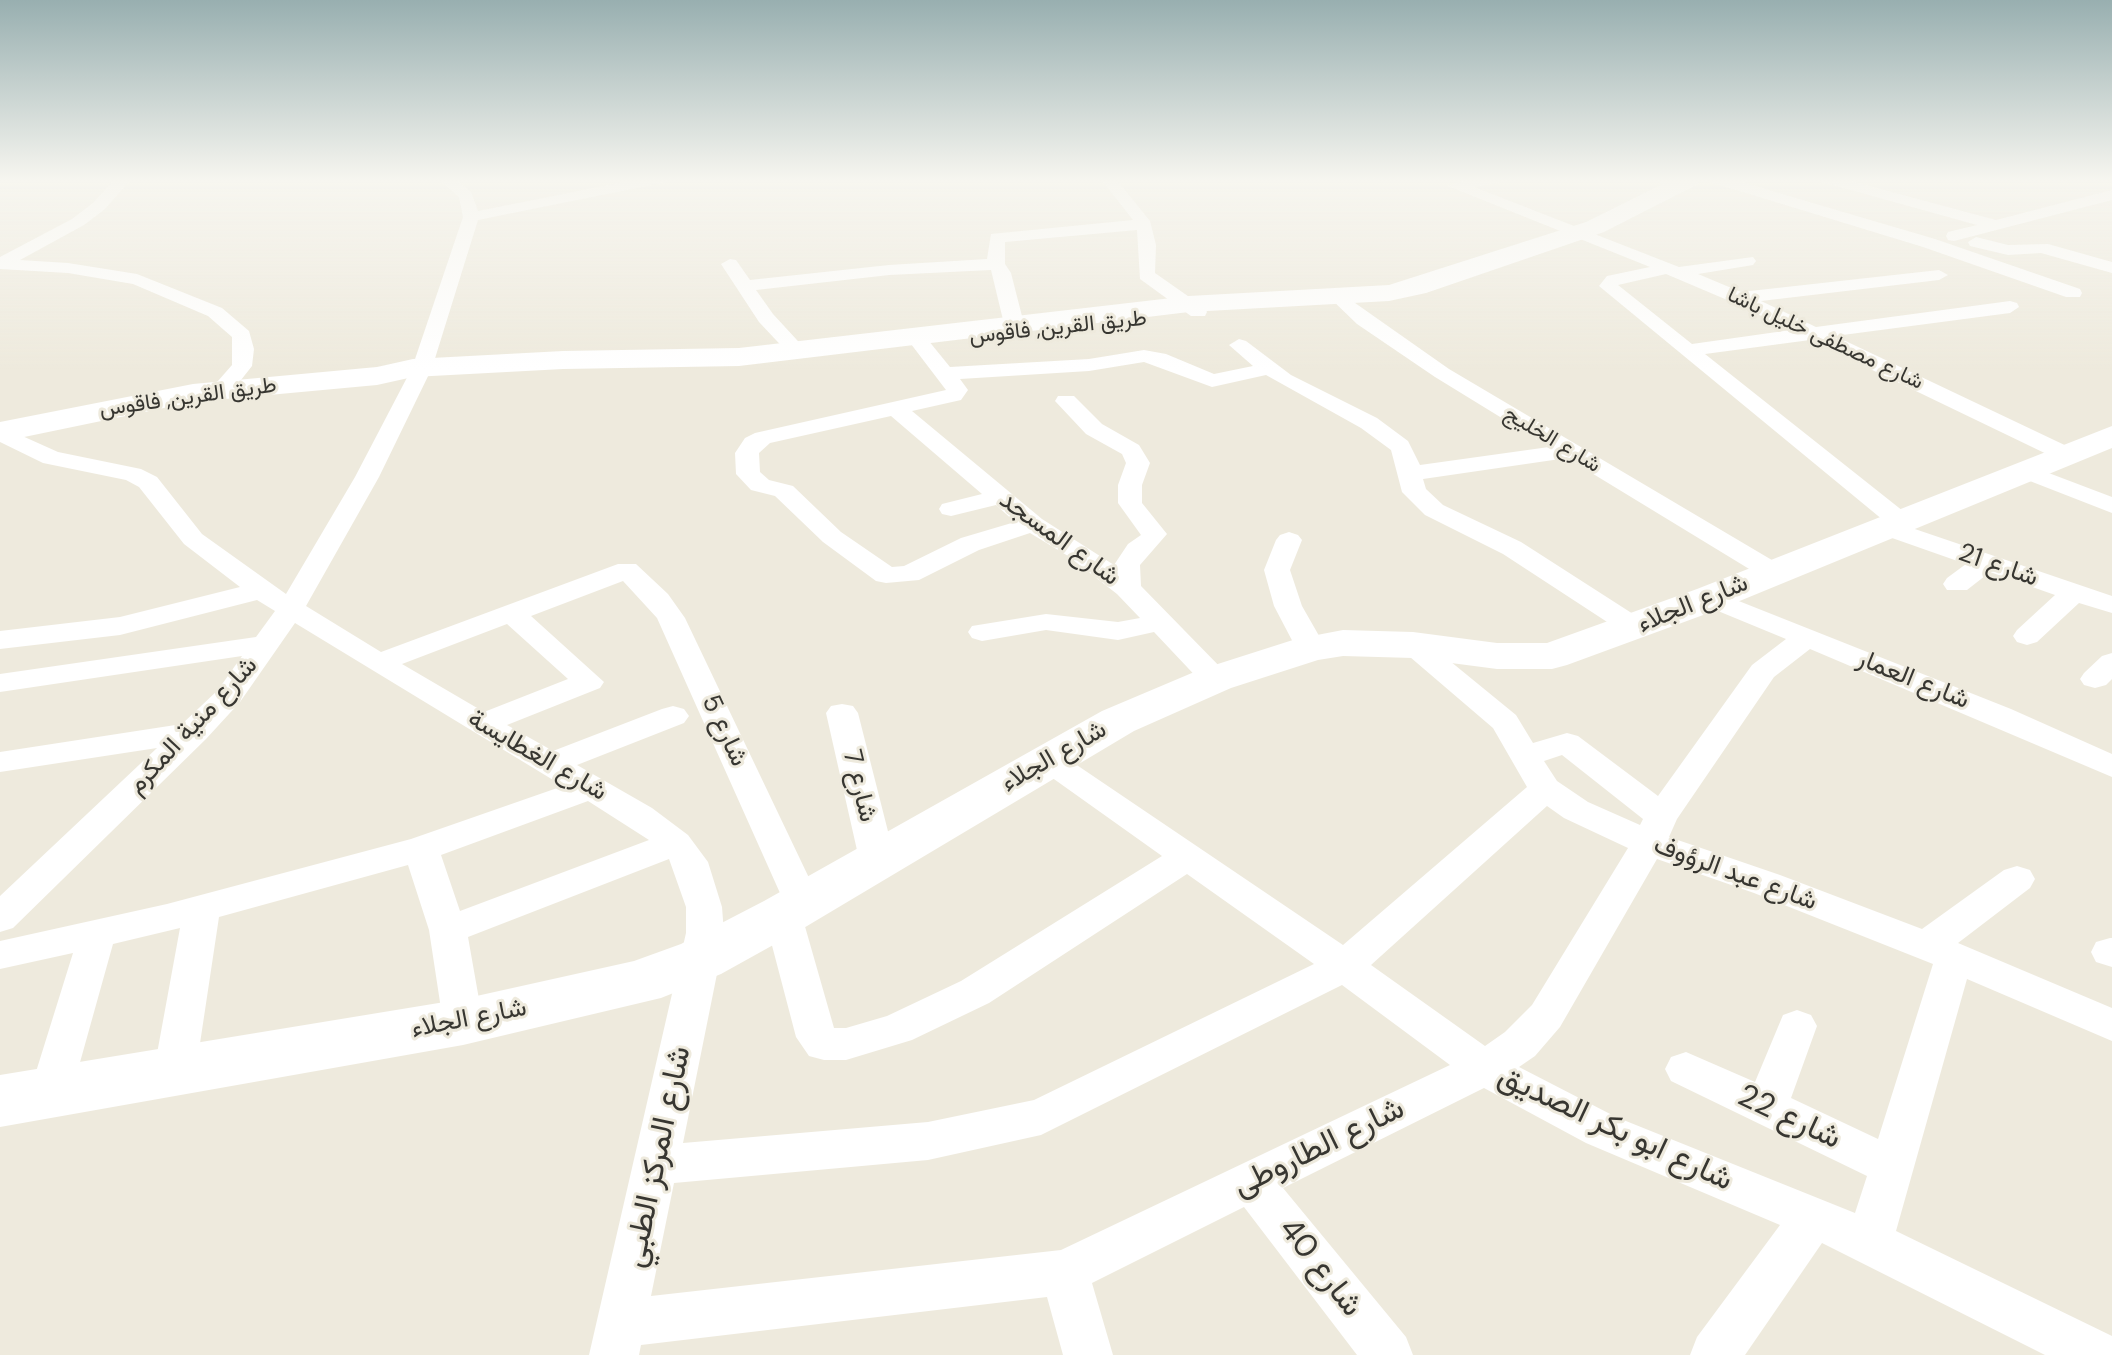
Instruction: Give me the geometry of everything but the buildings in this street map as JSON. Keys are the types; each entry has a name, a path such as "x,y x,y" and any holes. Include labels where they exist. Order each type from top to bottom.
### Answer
{"main road":[{"name":"طريق القرين, فاقوس","path":"0,432 125,405 222,389 420,374 743,366 941,338 1194,308 1286,307 1344,302 1391,305 1426,299 1570,242"},
{"name":"طريق القرين, فاقوس","path":"420,374 549,361 709,359 798,352 941,338 1014,324 1079,321"},
{"name":"شارع الجلاء","path":"0,1101 463,1022 641,982 701,959 793,909 1118,721 1215,679 1311,648 1343,643 1413,645 1497,656 1552,656 1711,598 2083,449"}],"street":[{"path":"0,264 40,242"},
{"name":"شارع منية المكرم","path":"0,918 195,732 229,696 268,644 367,477 420,374 463,242"},
{"path":"995,242 996,264 1002,273 1014,324"},
{"path":"1147,242 1146,275 1194,308"},
{"name":"شارع مصطفى خليل باشا","path":"1606,242 2083,449 2112,506"},
{"path":"1977,242 2001,249 2042,248 2112,268"},
{"path":"1929,243 2073,293"},
{"path":"1747,261 1613,280 1608,286 1690,350 1891,524"},
{"path":"0,264 68,268 137,279 215,312 242,335 244,349 242,366 222,389"},
{"path":"730,264 766,318 798,352"},
{"path":"743,286 889,270 996,264"},
{"path":"1739,298 1939,275"},
{"name":"شارع الخليج","path":"1344,302 1442,373 1773,572"},
{"path":"1690,350 2010,307"},
{"path":"941,338 945,374 957,390 953,395 763,438 753,443 747,453 748,474 760,485 784,491 832,537 880,572 893,576 909,574 970,544 1033,524"},
{"path":"1239,345 1307,393 1386,434 1400,446 1414,492 1434,510 1512,548 1634,627"},
{"path":"945,374 1089,365 1144,356 1159,358 1212,381 1270,368"},
{"path":"1066,401 1094,429 1136,456 1138,463 1130,485 1130,503 1154,534 1127,565 1127,588"},
{"name":"شارع المسجد","path":"895,408 1033,524 1077,550 1127,588 1215,679"},
{"name":"شارع الغطايسة","path":"0,432 51,458 133,474 148,482 193,539 290,610 658,827 676,843 690,862 699,884 705,933 701,959"},
{"path":"1410,474 1569,451"},
{"path":"951,509 1000,497"},
{"name":"شارع 21","path":"1891,524 1986,562 2098,596"},
{"path":"1289,540 1277,570 1288,606 1311,648"},
{"path":"1957,584 1986,562"},
{"name":"شارع 5","path":"511,613 627,570 658,600 671,618 793,909 816,1037 824,1044 846,1044 898,1029 975,992 1186,858"},
{"path":"0,640 120,626 261,590"},
{"path":"2027,636 2098,596"},
{"name":"شارع العمار","path":"1711,598 2000,716 2112,767"},
{"path":"378,663 511,613 589,682 481,724"},
{"path":"982,632 1046,622 1118,631 1162,622"},
{"name":"شارع الطاروطى","path":"618,1339 1065,1272 1485,1068 1520,1044 1546,1016 1655,829 1763,671 1807,637"},
{"path":"0,683 268,644"},
{"name":"شارع عبد الرؤوف","path":"1413,645 1505,722 1545,789 1576,810 1655,829 1767,884 1941,951 2112,1025"},
{"name":"شارع 7","path":"842,713 877,859"},
{"path":"550,764 673,716"},
{"path":"0,762 195,732"},
{"path":"1524,756 1567,743 1655,829"},
{"name":"شارع ابو بكر الصديق","path":"1048,760 1345,966 1485,1068 1529,1094 1601,1130 1870,1241 2097,1355"},
{"path":"0,955 202,909 421,849 590,788"},
{"path":"655,1165 928,1141 1041,1117 1345,966 1545,789"},
{"path":"448,930 676,843"},
{"path":"421,849 448,930 463,1022"},
{"path":"1870,1241 1893,1167 1941,951 2017,879"},
{"path":"175,1070 202,909"},
{"path":"51,1091 97,935"},
{"name":"شارع المركز الطبي","path":"618,1339 701,959"},
{"path":"1766,1107 1797,1026"},
{"name":"شارع 22","path":"1686,1069 1893,1167"},
{"name":"شارع 40","path":"1251,1182 1388,1355"},
{"path":"1715,1355 1813,1218"},
{"path":"1065,1272 1088,1355"}]}
